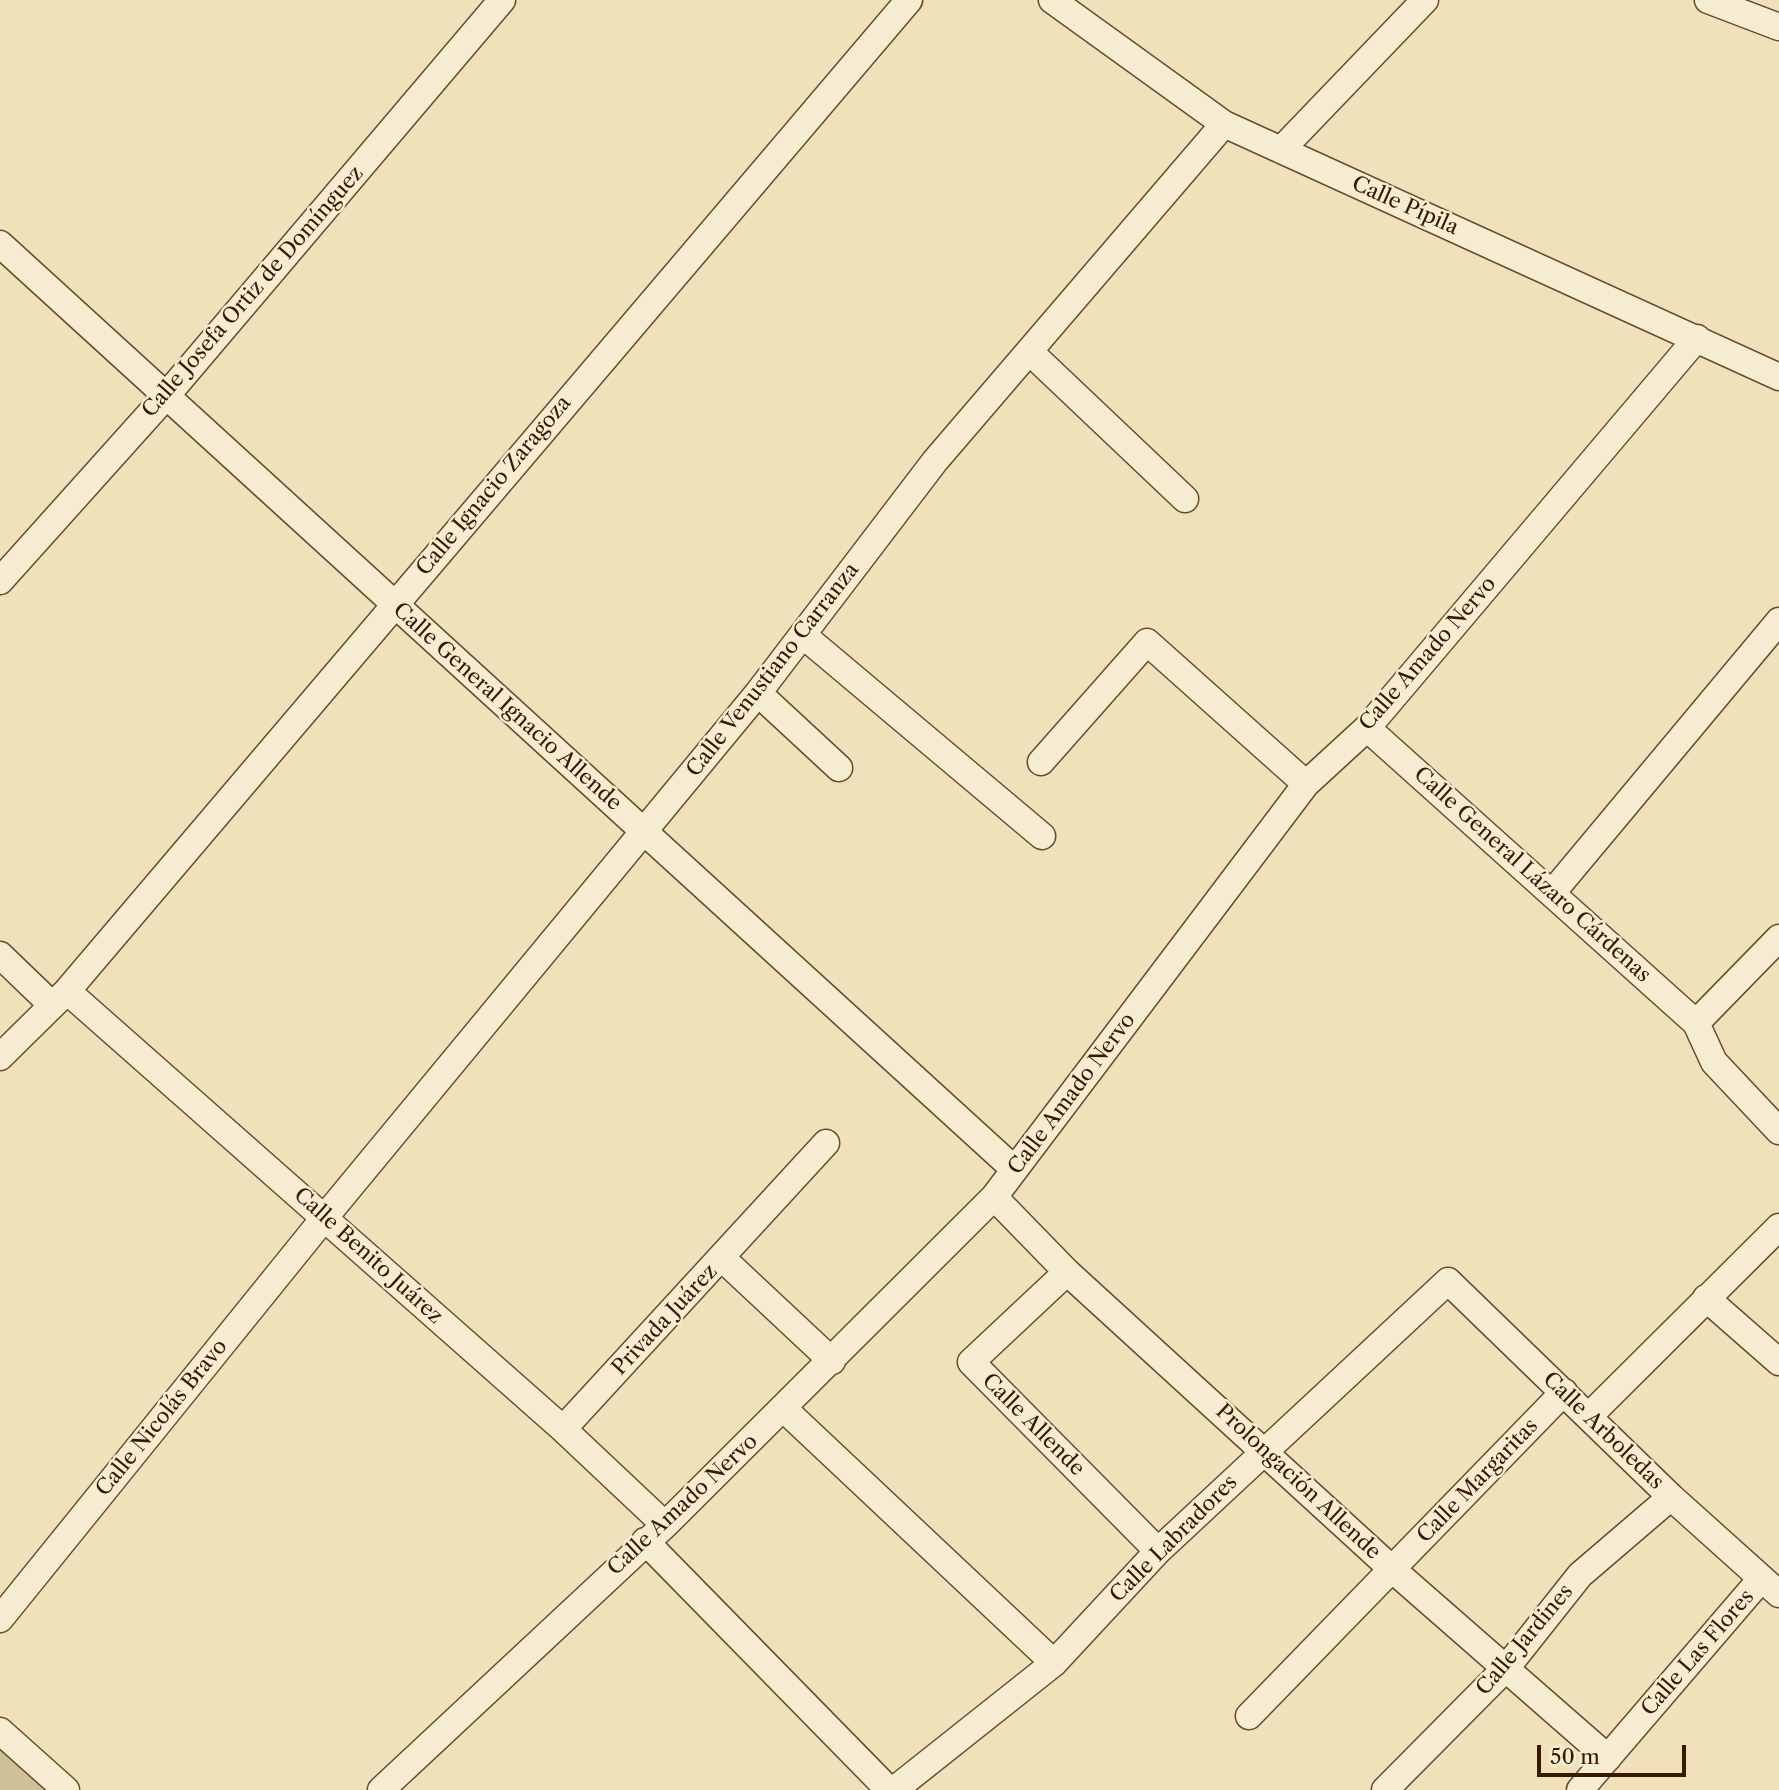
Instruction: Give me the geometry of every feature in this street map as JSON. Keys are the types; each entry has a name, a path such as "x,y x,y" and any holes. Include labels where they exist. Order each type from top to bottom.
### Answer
{"street":[{"name":"Calle Josefa Ortiz de Domínguez","path":"0,581 166,396 502,0"},
{"name":"Calle Ignacio Zaragoza","path":"0,1057 59,998 909,0"},
{"name":"Calle Pípila","path":"1052,0 1224,124 1779,377"},
{"path":"1281,150 1425,0"},
{"path":"1708,0 1779,27"},
{"name":"Calle Venustiano Carranza","path":"324,1217 758,693 935,461 1031,353 1224,124"},
{"name":"Calle General Ignacio Allende","path":"0,244 1014,1169"},
{"name":"Calle Amado Nervo","path":"393,1786 784,1409 994,1197 1306,784 1367,727 1697,338"},
{"path":"1031,353 1185,499"},
{"path":"1552,893 1779,621"},
{"path":"804,636 1042,836"},
{"path":"1041,762 1147,642 1306,784"},
{"path":"758,693 839,768"},
{"name":"Calle General Lázaro Cárdenas","path":"1367,727 1696,1023"},
{"path":"1779,938 1696,1023 1714,1062 1779,1131"},
{"name":"Calle Benito Juárez","path":"0,955 59,998 324,1217 563,1429 892,1790"},
{"path":"723,1259 827,1143"},
{"name":"Prolongación Allende","path":"994,1197 1067,1272 1393,1570 1608,1758"},
{"name":"Calle Nicolás Bravo","path":"0,1619 324,1217"},
{"path":"1589,1416 1779,1227"},
{"name":"Privada Juárez","path":"563,1429 723,1259 832,1361"},
{"name":"Calle Allende","path":"1067,1272 971,1362 1158,1551"},
{"name":"Calle Labradores","path":"892,1790 1054,1663 1158,1551 1448,1281"},
{"name":"Calle Arboledas","path":"1448,1281 1671,1497 1770,1587"},
{"path":"1706,1298 1779,1362"},
{"name":"Calle Margaritas","path":"1249,1716 1563,1392"},
{"path":"784,1409 1054,1663"},
{"name":"Calle Jardines","path":"1385,1790 1507,1667 1580,1575 1671,1497"},
{"name":"Calle Las Flores","path":"1580,1790 1770,1587"},
{"path":"0,1731 66,1790"}],"shaded area":[{"path":"0,1749 46,1790 0,1790"}]}
